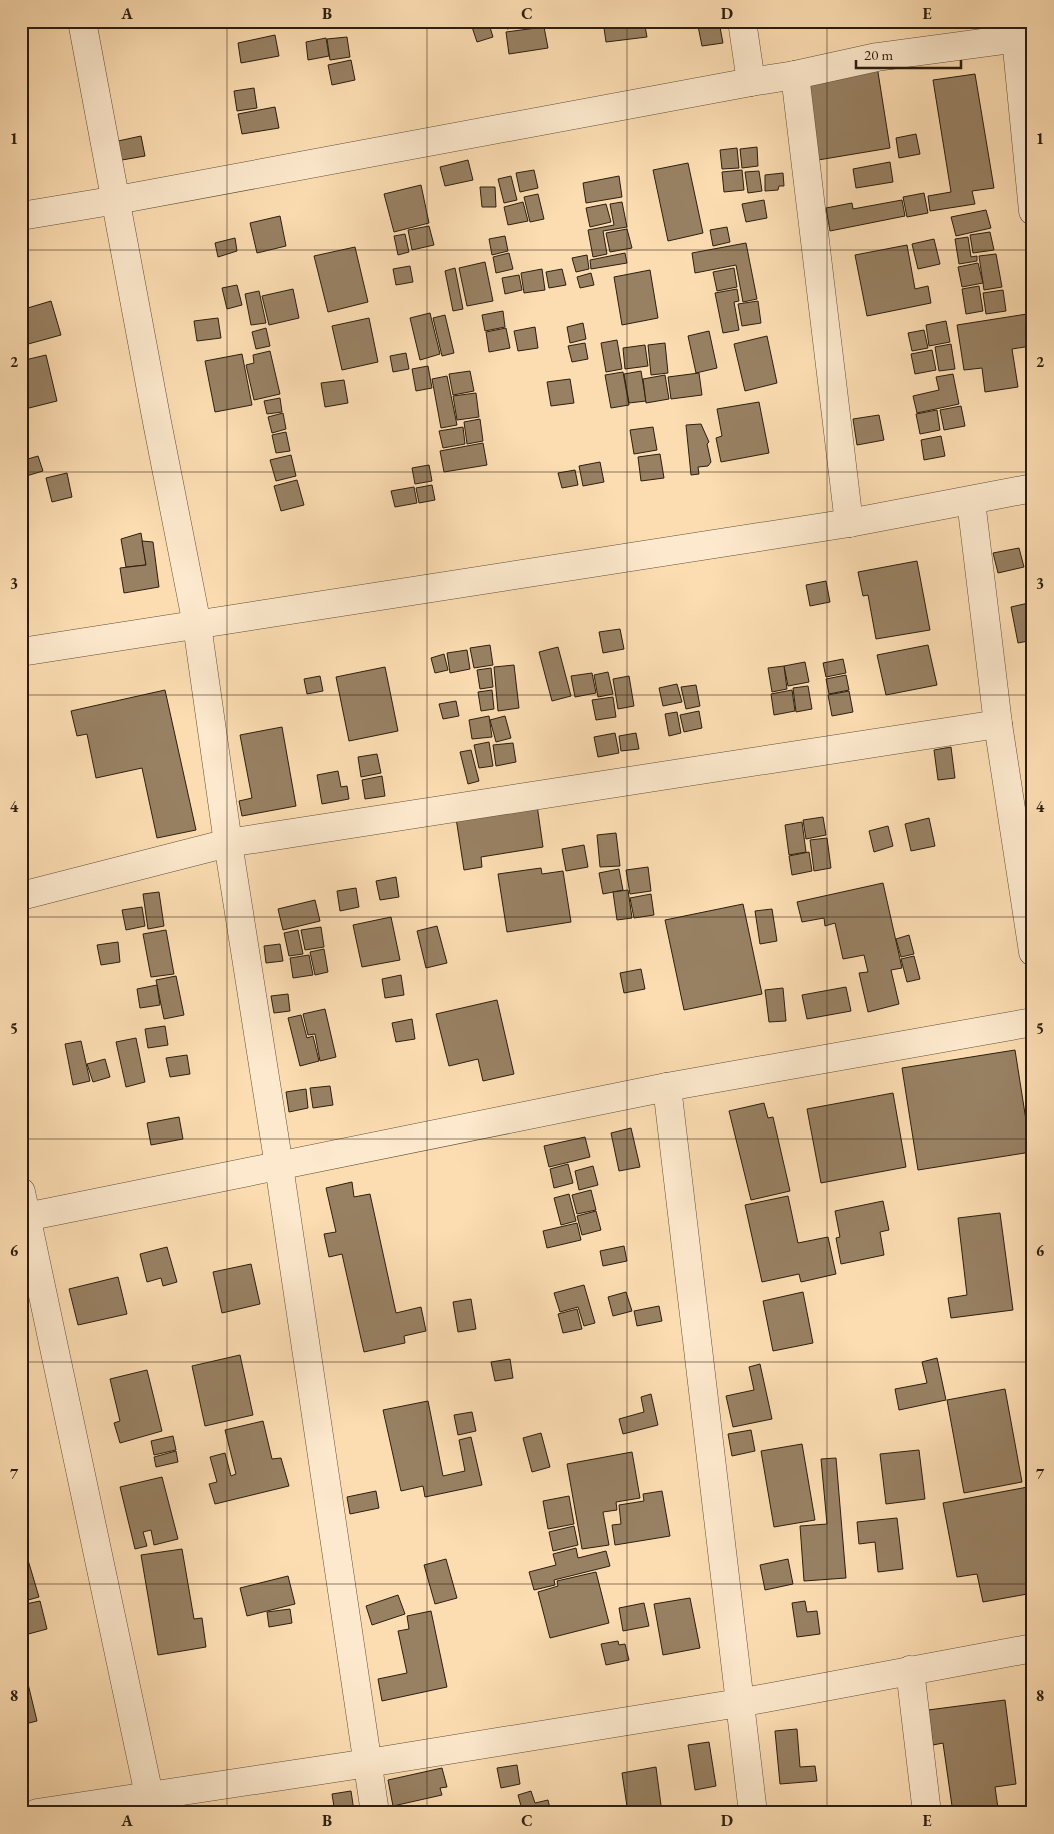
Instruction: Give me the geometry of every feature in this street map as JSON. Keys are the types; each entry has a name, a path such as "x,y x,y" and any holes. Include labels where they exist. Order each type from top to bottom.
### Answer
{"street":[{"path":"82,21 157,422 198,625 228,843 375,1813"},
{"path":"742,21 751,82"},
{"path":"21,216 795,75 877,57 1024,37 1033,211"},
{"path":"795,75 849,522"},
{"path":"21,652 849,522 1033,488"},
{"path":"970,501 998,724 1033,952"},
{"path":"21,896 228,843 998,724"},
{"path":"149,1795 23,1209 278,1166 667,1087 1033,1022"},
{"path":"667,1087 753,1813"},
{"path":"37,1813 120,1807 149,1795 368,1763 739,1703 1033,1648"},
{"path":"910,1670 927,1813"}],"building":[{"path":"470,21 488,21 493,37 477,42"},
{"path":"506,21 527,21 527,25 507,29"},
{"path":"603,21 668,21 669,23 645,26 647,37 606,42"},
{"path":"719,22 723,43 702,46 698,26"},
{"path":"544,27 548,48 509,54 506,32"},
{"path":"275,35 279,56 241,63 238,43"},
{"path":"347,37 350,57 330,60 327,39"},
{"path":"326,38 329,56 308,60 306,42"},
{"path":"351,60 355,80 332,85 328,65"},
{"path":"877,66 890,148 818,160 805,79"},
{"path":"975,74 994,188 972,191 975,204 930,211 928,196 951,192 933,80"},
{"path":"254,88 257,108 237,111 234,91"},
{"path":"275,107 279,128 242,134 238,114"},
{"path":"916,134 920,154 899,158 896,138"},
{"path":"141,136 145,156 122,160 118,141"},
{"path":"757,147 758,166 742,168 740,149"},
{"path":"737,148 739,168 722,169 720,150"},
{"path":"468,160 473,180 445,186 440,167"},
{"path":"890,162 893,182 856,188 853,169"},
{"path":"688,163 703,233 668,241 653,170"},
{"path":"534,170 538,188 520,192 516,173"},
{"path":"742,170 744,190 724,192 722,172"},
{"path":"759,171 762,191 748,193 745,172"},
{"path":"783,173 784,186 779,186 778,190 765,191 765,175"},
{"path":"511,176 517,200 504,203 498,179"},
{"path":"619,176 622,197 586,203 583,183"},
{"path":"421,185 429,223 394,232 384,194"},
{"path":"480,187 495,187 496,207 482,207"},
{"path":"924,193 928,213 907,217 903,197"},
{"path":"538,194 544,219 530,222 524,197"},
{"path":"764,200 767,218 746,222 742,204"},
{"path":"902,200 905,216 830,231 826,208 852,203 853,209"},
{"path":"523,202 528,221 508,225 504,207"},
{"path":"622,202 627,227 603,231 607,254 593,257 588,230 614,225 610,204"},
{"path":"606,204 611,222 590,227 586,208"},
{"path":"986,210 991,228 956,236 951,217"},
{"path":"280,216 286,246 257,253 250,223"},
{"path":"429,226 434,245 412,250 408,230"},
{"path":"727,227 730,242 713,246 710,230"},
{"path":"627,229 632,248 610,252 606,233"},
{"path":"990,232 994,250 973,253 970,235"},
{"path":"405,234 409,252 398,255 394,236"},
{"path":"505,236 508,251 492,255 489,239"},
{"path":"968,237 971,257 977,256 977,261 959,264 955,239"},
{"path":"235,238 237,251 218,257 215,243"},
{"path":"934,239 940,264 918,269 912,244"},
{"path":"746,243 757,299 743,302 736,265 695,273 692,253"},
{"path":"907,245 915,289 928,286 931,303 867,316 855,255"},
{"path":"355,247 368,302 328,312 314,256"},
{"path":"509,253 513,269 496,273 493,257"},
{"path":"625,253 627,263 591,269 590,260"},
{"path":"996,254 1002,287 984,290 979,256"},
{"path":"587,255 589,269 576,272 572,258"},
{"path":"485,262 493,301 467,306 459,268"},
{"path":"978,263 983,283 962,287 958,267"},
{"path":"410,266 413,282 396,285 393,269"},
{"path":"455,268 463,309 453,311 445,271"},
{"path":"734,268 737,287 717,291 713,272"},
{"path":"542,269 545,290 524,293 521,273"},
{"path":"562,269 566,285 549,288 546,272"},
{"path":"650,270 658,318 622,325 614,277"},
{"path":"591,273 594,285 580,288 577,277"},
{"path":"519,275 522,290 505,294 502,278"},
{"path":"237,285 242,305 227,309 222,288"},
{"path":"979,286 983,311 966,314 962,289"},
{"path":"293,289 299,318 269,325 262,296"},
{"path":"737,289 739,301 734,302 739,330 723,333 715,293"},
{"path":"1003,290 1006,311 986,314 983,293"},
{"path":"259,291 266,323 251,325 245,294"},
{"path":"51,301 61,335 21,346 21,310"},
{"path":"758,301 761,323 742,326 738,304"},
{"path":"503,311 505,327 485,331 482,315"},
{"path":"430,313 440,354 420,360 410,318"},
{"path":"1027,314 1031,346 1012,349 1018,387 985,392 982,368 964,370 957,325"},
{"path":"445,315 454,353 442,356 433,318"},
{"path":"218,318 221,338 197,341 194,321"},
{"path":"369,318 378,362 342,370 332,326"},
{"path":"946,321 950,342 929,346 926,325"},
{"path":"583,323 586,339 570,343 567,327"},
{"path":"535,327 538,348 518,351 514,331"},
{"path":"266,328 270,346 256,349 252,332"},
{"path":"506,328 510,348 489,352 486,332"},
{"path":"924,330 928,348 912,351 908,333"},
{"path":"709,331 717,368 696,373 688,336"},
{"path":"767,336 777,383 745,391 734,344"},
{"path":"617,340 622,369 606,372 601,343"},
{"path":"585,343 588,359 572,362 568,346"},
{"path":"665,343 668,373 651,375 648,345"},
{"path":"951,344 955,369 939,371 935,347"},
{"path":"645,345 648,366 625,369 623,348"},
{"path":"932,350 936,370 915,374 911,354"},
{"path":"270,351 280,394 254,400 246,365 254,363 253,355"},
{"path":"406,353 409,369 393,372 390,356"},
{"path":"242,354 252,405 215,412 205,361"},
{"path":"46,355 57,401 21,410 21,361"},
{"path":"428,366 432,388 416,391 412,369"},
{"path":"470,371 474,391 453,395 449,374"},
{"path":"641,371 646,401 629,403 624,374"},
{"path":"623,372 629,405 611,408 605,375"},
{"path":"699,373 702,395 671,399 668,377"},
{"path":"953,374 959,404 917,413 913,396 939,390 936,377"},
{"path":"665,375 669,399 646,403 643,379"},
{"path":"447,376 457,425 441,428 432,379"},
{"path":"570,379 574,403 551,406 547,382"},
{"path":"344,380 348,403 325,407 321,383"},
{"path":"476,393 479,417 457,420 453,396"},
{"path":"280,398 282,412 267,414 264,401"},
{"path":"759,402 769,453 721,462 716,438 722,436 717,409"},
{"path":"961,406 965,426 944,430 940,410"},
{"path":"937,410 940,430 920,434 916,414"},
{"path":"283,413 286,429 272,433 268,417"},
{"path":"879,415 884,440 857,445 853,419"},
{"path":"480,419 483,441 467,444 464,422"},
{"path":"701,424 709,442 707,444 711,462 708,466 698,467 699,474 691,475 686,425"},
{"path":"463,427 465,444 443,448 439,431"},
{"path":"653,427 657,450 634,454 630,430"},
{"path":"286,432 290,451 276,453 272,435"},
{"path":"941,436 945,456 924,460 921,440"},
{"path":"483,443 487,465 444,472 440,451"},
{"path":"660,454 664,478 641,481 638,457"},
{"path":"291,455 296,476 276,481 270,460"},
{"path":"38,456 43,471 23,477 21,461"},
{"path":"600,462 604,482 583,486 579,466"},
{"path":"429,465 432,481 415,484 412,468"},
{"path":"575,470 578,485 562,488 558,473"},
{"path":"67,473 72,497 52,502 46,478"},
{"path":"297,480 304,505 281,511 274,486"},
{"path":"21,481 26,500 21,501"},
{"path":"432,485 435,500 419,503 416,488"},
{"path":"414,487 417,503 395,507 391,491"},
{"path":"141,533 146,565 126,567 121,539"},
{"path":"142,541 153,542 159,587 124,593 120,568 146,565"},
{"path":"1019,548 1024,567 998,573 993,553"},
{"path":"917,561 930,630 876,639 868,595 863,596 858,572"},
{"path":"826,581 830,602 810,606 806,585"},
{"path":"1033,602 1033,640 1018,643 1011,607"},
{"path":"620,629 624,649 603,653 599,632"},
{"path":"490,645 493,665 474,668 470,648"},
{"path":"928,645 937,685 886,695 877,655"},
{"path":"558,647 571,696 552,701 539,652"},
{"path":"467,650 470,669 450,673 447,653"},
{"path":"444,654 448,670 435,673 431,658"},
{"path":"843,659 846,673 826,677 823,663"},
{"path":"805,662 809,682 788,686 784,666"},
{"path":"514,665 519,708 498,711 494,667"},
{"path":"784,666 787,689 772,692 768,668"},
{"path":"385,667 398,731 349,741 336,677"},
{"path":"491,668 493,687 480,689 477,670"},
{"path":"608,672 613,694 598,697 594,675"},
{"path":"592,673 596,693 575,697 571,676"},
{"path":"846,675 849,690 829,694 826,679"},
{"path":"320,676 323,691 307,694 304,679"},
{"path":"629,676 634,706 618,709 613,679"},
{"path":"677,684 682,702 663,706 659,688"},
{"path":"696,685 700,706 686,709 681,687"},
{"path":"808,686 812,709 796,712 793,688"},
{"path":"165,690 196,830 157,838 142,768 96,778 87,734 77,736 71,711"},
{"path":"492,690 494,709 481,711 478,692"},
{"path":"792,690 795,711 774,715 771,694"},
{"path":"849,691 853,712 832,716 828,695"},
{"path":"613,697 616,717 596,720 592,700"},
{"path":"456,701 459,716 443,719 439,704"},
{"path":"699,711 702,728 684,732 680,715"},
{"path":"677,712 681,733 669,736 665,714"},
{"path":"489,716 492,737 472,739 469,720"},
{"path":"505,716 511,738 496,742 490,720"},
{"path":"282,727 296,806 242,816 239,801 252,798 240,735"},
{"path":"615,733 619,753 598,757 594,737"},
{"path":"636,733 639,749 621,751 619,736"},
{"path":"489,742 493,766 479,768 474,745"},
{"path":"513,743 516,762 496,766 493,745"},
{"path":"951,747 955,778 938,780 934,750"},
{"path":"471,750 479,781 468,784 460,752"},
{"path":"377,754 381,773 361,777 358,757"},
{"path":"338,771 341,787 347,786 349,799 322,804 317,775"},
{"path":"382,776 385,796 365,799 362,780"},
{"path":"537,805 543,847 481,857 482,867 464,870 456,818"},
{"path":"823,817 826,835 806,839 803,820"},
{"path":"929,818 935,846 911,851 905,824"},
{"path":"802,822 806,852 789,855 785,825"},
{"path":"888,826 893,846 874,852 869,831"},
{"path":"616,833 620,866 600,867 597,835"},
{"path":"827,838 831,868 814,871 810,840"},
{"path":"584,845 588,867 566,871 562,849"},
{"path":"809,852 812,871 792,875 789,856"},
{"path":"648,867 651,891 630,894 626,870"},
{"path":"541,868 542,874 563,871 571,922 507,932 498,874"},
{"path":"619,869 623,890 603,894 599,873"},
{"path":"396,877 399,897 380,900 376,881"},
{"path":"883,883 902,968 891,970 899,1004 868,1012 859,973 868,972 864,955 843,959 835,923 825,926 824,918 802,922 797,902"},
{"path":"356,888 359,907 340,911 337,891"},
{"path":"628,890 632,918 617,920 613,892"},
{"path":"159,892 164,926 148,929 143,894"},
{"path":"651,894 654,915 634,918 630,898"},
{"path":"315,900 320,921 283,930 278,909"},
{"path":"743,904 762,994 684,1010 665,920"},
{"path":"142,907 145,926 126,930 122,910"},
{"path":"772,909 777,941 760,944 755,911"},
{"path":"391,917 400,960 362,967 353,925"},
{"path":"437,926 447,963 426,968 417,931"},
{"path":"321,927 324,947 305,950 301,930"},
{"path":"166,930 174,974 151,977 143,934"},
{"path":"298,930 303,954 289,956 284,933"},
{"path":"909,935 914,954 901,957 896,939"},
{"path":"118,942 120,962 101,965 97,945"},
{"path":"280,944 283,961 266,963 264,946"},
{"path":"324,949 328,972 315,975 310,952"},
{"path":"309,955 313,975 293,978 290,958"},
{"path":"914,956 920,979 907,982 901,959"},
{"path":"641,969 645,989 624,993 620,973"},
{"path":"401,975 404,995 385,998 382,979"},
{"path":"176,976 184,1015 164,1019 156,980"},
{"path":"157,985 160,1005 140,1008 137,989"},
{"path":"846,987 851,1011 807,1019 802,995"},
{"path":"783,988 786,1021 769,1022 765,990"},
{"path":"288,994 290,1011 274,1013 271,996"},
{"path":"497,1000 514,1074 483,1081 478,1059 449,1066 436,1014"},
{"path":"325,1009 336,1057 320,1061 315,1034 308,1035 303,1014"},
{"path":"301,1015 307,1038 313,1036 319,1061 300,1066 288,1018"},
{"path":"412,1019 415,1039 396,1042 392,1023"},
{"path":"165,1026 168,1045 148,1048 145,1029"},
{"path":"136,1038 145,1082 126,1087 116,1042"},
{"path":"81,1041 90,1081 73,1085 65,1044"},
{"path":"1015,1050 1031,1152 918,1170 902,1068"},
{"path":"187,1055 190,1074 170,1077 166,1058"},
{"path":"105,1059 110,1077 93,1082 87,1064"},
{"path":"330,1086 333,1105 313,1108 310,1088"},
{"path":"306,1089 308,1108 289,1112 286,1092"},
{"path":"893,1093 906,1167 821,1183 807,1109"},
{"path":"764,1103 768,1118 773,1117 790,1191 751,1200 729,1111"},
{"path":"179,1117 183,1139 151,1145 147,1123"},
{"path":"631,1128 640,1167 619,1171 611,1133"},
{"path":"585,1137 590,1157 549,1167 544,1146"},
{"path":"568,1164 573,1183 554,1188 550,1169"},
{"path":"593,1166 598,1185 579,1190 575,1171"},
{"path":"352,1182 354,1197 370,1194 396,1313 421,1307 426,1331 404,1336 405,1343 364,1352 342,1254 329,1257 324,1234 336,1232 326,1188"},
{"path":"591,1190 596,1210 577,1214 572,1195"},
{"path":"569,1194 576,1221 561,1225 554,1198"},
{"path":"788,1196 798,1243 828,1237 836,1274 801,1282 799,1274 762,1282 745,1205"},
{"path":"883,1201 889,1230 880,1232 884,1255 841,1264 836,1238 840,1237 835,1211"},
{"path":"596,1211 601,1230 582,1235 577,1216"},
{"path":"1000,1213 1013,1310 951,1318 948,1298 967,1295 958,1218"},
{"path":"577,1223 581,1240 547,1248 543,1231"},
{"path":"624,1246 627,1261 603,1266 600,1251"},
{"path":"167,1247 177,1282 163,1286 161,1278 147,1282 140,1254"},
{"path":"251,1264 260,1304 222,1313 213,1272"},
{"path":"118,1277 127,1314 78,1325 69,1289"},
{"path":"584,1285 595,1323 584,1326 578,1307 560,1312 554,1293"},
{"path":"626,1292 632,1311 613,1316 608,1297"},
{"path":"803,1292 813,1343 773,1351 763,1301"},
{"path":"471,1299 476,1329 458,1332 453,1302"},
{"path":"659,1306 662,1321 637,1326 634,1311"},
{"path":"577,1309 582,1329 563,1333 558,1314"},
{"path":"240,1355 253,1415 205,1426 192,1366"},
{"path":"937,1358 946,1400 899,1410 895,1389 927,1383 922,1362"},
{"path":"510,1359 513,1378 495,1381 491,1362"},
{"path":"760,1364 772,1419 733,1427 726,1396 754,1390 749,1367"},
{"path":"147,1370 162,1431 120,1443 114,1423 120,1421 110,1379"},
{"path":"1005,1389 1022,1482 964,1493 947,1400"},
{"path":"651,1394 658,1425 623,1434 619,1419 644,1412 641,1397"},
{"path":"428,1401 443,1476 465,1471 459,1440 471,1437 482,1485 425,1497 423,1486 401,1491 383,1410"},
{"path":"472,1412 476,1431 458,1435 454,1415"},
{"path":"263,1421 272,1459 281,1458 289,1486 215,1504 209,1484 217,1482 210,1457 225,1453 231,1476 236,1474 225,1430"},
{"path":"751,1430 755,1451 732,1456 728,1434"},
{"path":"541,1433 550,1467 532,1472 523,1438"},
{"path":"173,1436 176,1450 154,1455 151,1441"},
{"path":"802,1444 815,1520 774,1527 761,1451"},
{"path":"919,1450 925,1499 886,1504 880,1454"},
{"path":"176,1451 178,1462 156,1467 154,1457"},
{"path":"632,1452 640,1498 616,1502 617,1510 603,1512 609,1545 582,1549 567,1464"},
{"path":"836,1458 846,1578 804,1581 800,1526 827,1524 821,1459"},
{"path":"162,1477 178,1539 154,1545 151,1530 143,1532 147,1546 135,1549 120,1487"},
{"path":"1033,1486 1033,1593 983,1602 977,1574 957,1577 943,1503"},
{"path":"376,1491 379,1508 350,1514 347,1497"},
{"path":"662,1491 670,1536 615,1545 612,1525 621,1524 619,1505 644,1501 643,1494"},
{"path":"569,1496 574,1524 548,1529 543,1501"},
{"path":"897,1518 903,1569 878,1572 875,1542 859,1544 857,1522"},
{"path":"574,1526 578,1545 553,1551 549,1532"},
{"path":"576,1548 578,1558 606,1551 610,1566 554,1580 555,1585 534,1590 529,1572 556,1565 553,1554"},
{"path":"182,1549 194,1619 202,1618 206,1647 158,1655 141,1555"},
{"path":"446,1559 457,1598 435,1604 424,1565"},
{"path":"788,1559 793,1584 765,1590 760,1565"},
{"path":"28,1560 39,1597 21,1602 21,1562"},
{"path":"596,1572 609,1623 550,1638 538,1592 558,1586 557,1581"},
{"path":"288,1576 295,1604 247,1616 240,1588"},
{"path":"398,1595 405,1614 372,1625 366,1606"},
{"path":"690,1598 700,1648 663,1655 654,1604"},
{"path":"40,1601 47,1629 21,1636 21,1605"},
{"path":"805,1601 807,1612 817,1611 820,1634 797,1637 792,1603"},
{"path":"644,1603 649,1626 623,1631 619,1608"},
{"path":"290,1609 292,1623 269,1627 267,1612"},
{"path":"431,1611 447,1687 382,1701 378,1679 407,1673 398,1631 409,1629 407,1616"},
{"path":"618,1641 619,1645 625,1644 629,1660 606,1665 601,1644"},
{"path":"21,1655 37,1721 21,1725"},
{"path":"1005,1700 1016,1784 995,1787 998,1808 953,1813 943,1743 933,1745 928,1710"},
{"path":"797,1729 800,1767 815,1766 817,1781 780,1784 775,1731"},
{"path":"709,1742 716,1786 695,1790 688,1745"},
{"path":"1029,1747 1033,1747 1033,1773"},
{"path":"517,1765 520,1784 501,1788 497,1768"},
{"path":"656,1767 662,1813 628,1813 622,1773"},
{"path":"442,1768 447,1787 440,1788 442,1795 393,1806 388,1780"},
{"path":"351,1791 354,1811 335,1813 332,1794"},
{"path":"531,1791 535,1803 548,1800 551,1813 523,1813 518,1795"}]}
